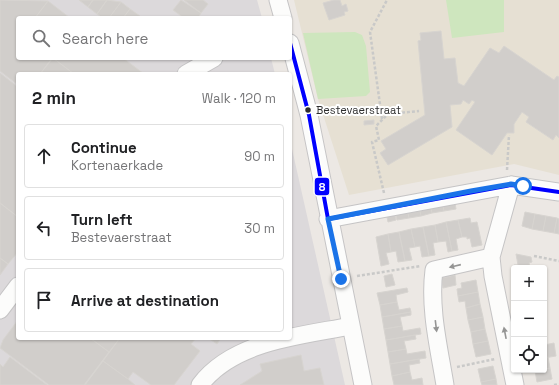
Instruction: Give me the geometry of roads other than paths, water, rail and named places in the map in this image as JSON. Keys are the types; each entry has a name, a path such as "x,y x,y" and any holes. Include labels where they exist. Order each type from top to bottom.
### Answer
{"street":[{"path":"278,0 282,16"},
{"path":"292,50 309,114 328,219 363,385"},
{"path":"190,72 210,60"},
{"path":"328,219 511,184 559,192"},
{"path":"511,184 491,257 493,276 515,385"},
{"path":"444,378 435,326 432,287 434,270 491,257"},
{"path":"0,310 16,289"},
{"path":"292,338 351,326"},
{"path":"200,385 228,358 261,345 285,340"}],"place":[{"name":"Bestevaerstraat","path":"308,110"}]}
